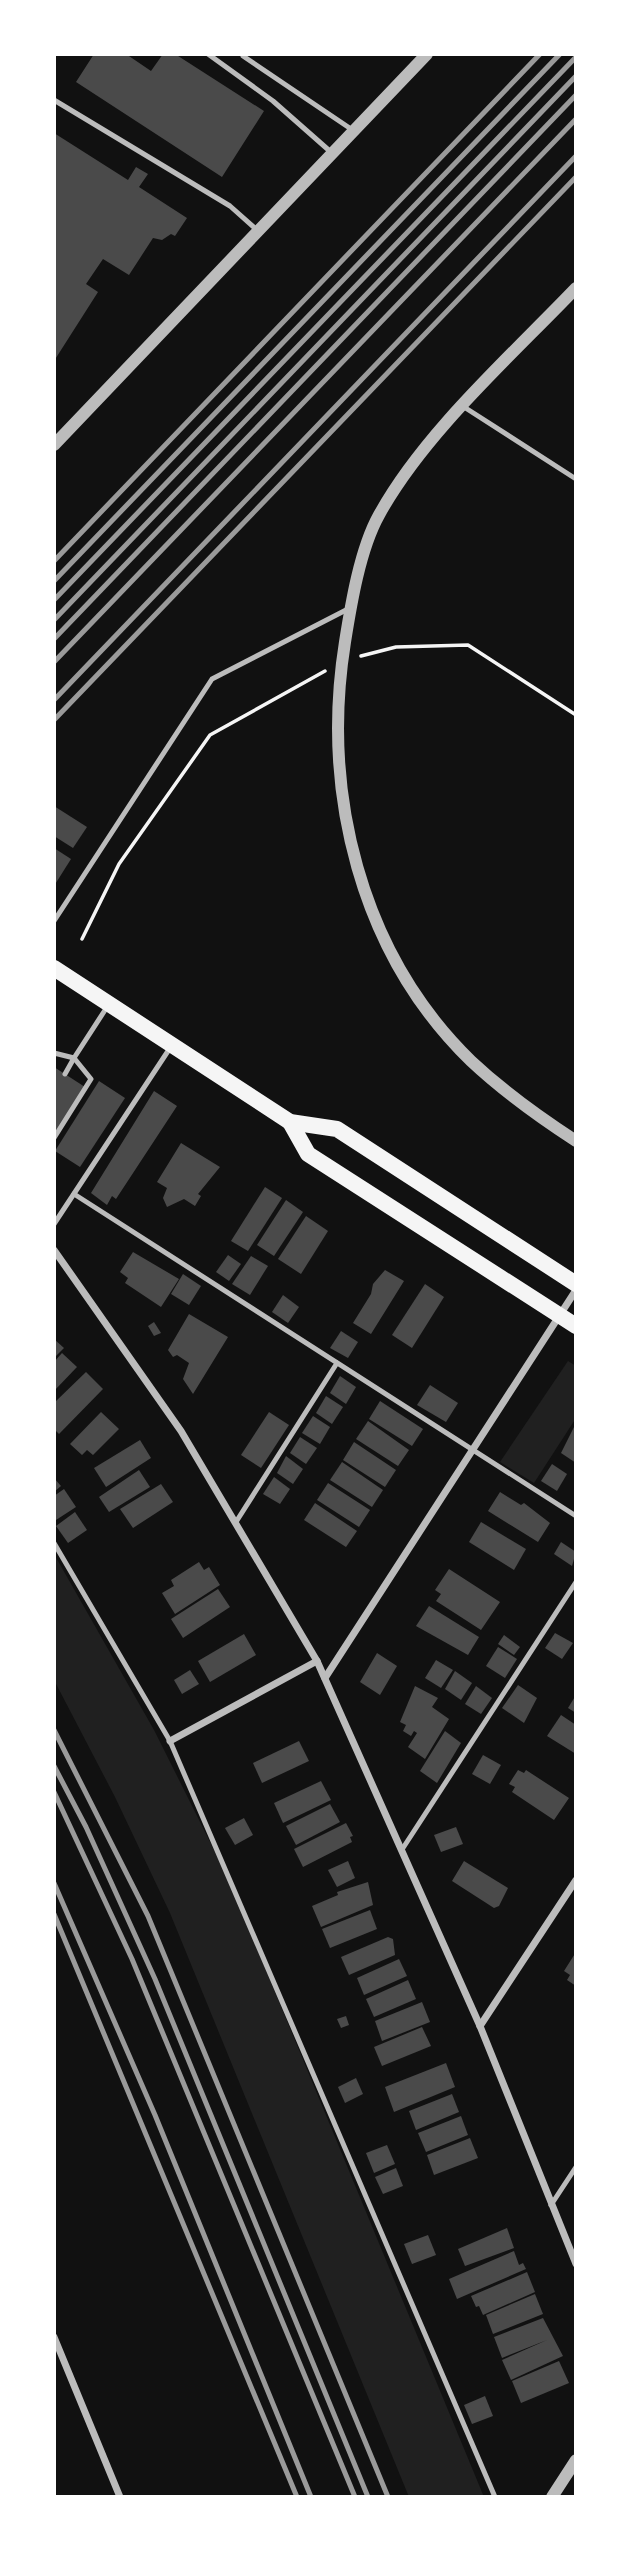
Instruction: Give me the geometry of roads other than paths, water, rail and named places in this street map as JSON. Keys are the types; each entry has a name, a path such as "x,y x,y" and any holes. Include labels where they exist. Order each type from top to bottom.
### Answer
{"main road":[{"path":"54,968 290,1122 337,1129 576,1284"},
{"path":"290,1122 307,1154 576,1326"}],"street":[{"path":"54,445 427,54"},
{"path":"576,288 463,406 398,482 377,518 351,608 337,714 337,758 343,810 368,901 388,945 411,986 437,1023 470,1060 503,1089 576,1141"},
{"path":"54,1250 181,1431 317,1661 403,1848 480,2026 576,2264"},
{"path":"325,1678 576,1290"},
{"path":"170,1741 317,1661"},
{"path":"480,2026 576,1880"},
{"path":"54,2337 120,2497"},
{"path":"552,2497 576,2460"}],"lane":[{"path":"208,54 273,101 332,153"},
{"path":"244,54 243,56 354,131"},
{"path":"54,100 230,206 258,230"},
{"path":"463,406 576,479"},
{"path":"54,920 212,679 351,608"},
{"path":"65,1074 109,1004"},
{"path":"54,1224 172,1045"},
{"path":"54,1053 74,1058 91,1079 54,1138"},
{"path":"74,1194 576,1516"},
{"path":"236,1522 337,1363"},
{"path":"54,1543 170,1741 495,2497"},
{"path":"403,1848 576,1582"},
{"path":"551,2205 576,2167"}],"railway":[{"path":"54,561 540,54"},
{"path":"54,581 560,54"},
{"path":"54,600 576,57"},
{"path":"54,620 576,76"},
{"path":"54,639 576,95"},
{"path":"54,662 576,119"},
{"path":"54,700 576,156"},
{"path":"54,720 576,177"},
{"path":"54,1730 148,1916 388,2497"},
{"path":"54,1766 86,1827 155,1979 368,2497"},
{"path":"54,1792 132,1959 355,2497"},
{"path":"54,1883 155,2115 311,2497"},
{"path":"54,1914 297,2497"}]}
